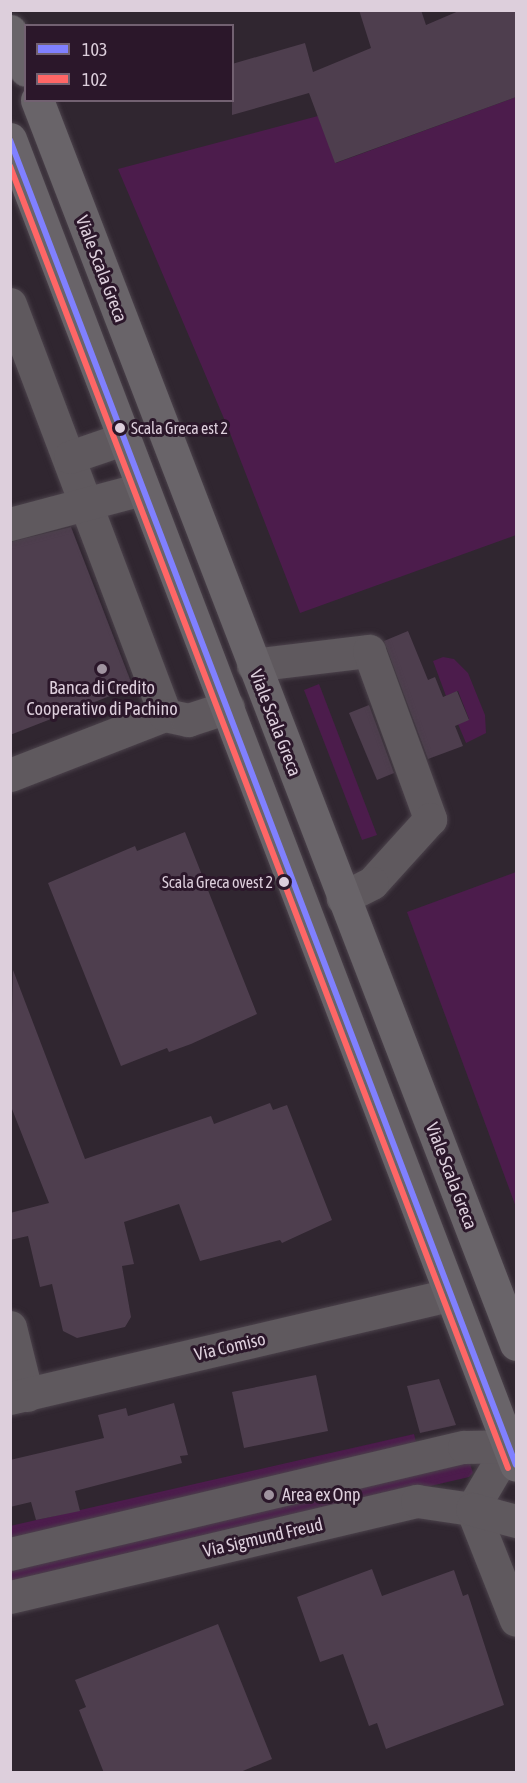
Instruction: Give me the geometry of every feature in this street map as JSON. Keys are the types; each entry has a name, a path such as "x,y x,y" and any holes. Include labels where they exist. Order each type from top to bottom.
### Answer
{"main road":[{"path":"10,31 24,65"},
{"name":"Viale Scala Greca","path":"38,102 516,1344"},
{"path":"10,140 142,489 228,707 449,1295 513,1455"}],"street":[{"path":"10,304 70,457 165,715"},
{"path":"70,457 123,439"},
{"path":"10,524 142,489"},
{"path":"253,665 369,651 430,819 372,883 343,897"},
{"path":"10,775 165,715 188,720 228,707"},
{"name":"Via Comiso","path":"19,1397 449,1295"},
{"path":"10,1327 19,1397"},
{"path":"10,1554 464,1448 513,1455 472,1509 516,1620"},
{"name":"Via Sigmund Freud","path":"10,1597 417,1502 472,1509 516,1521"}],"shaded area":[{"path":"516,97 516,535 300,613 228,428 118,169 318,116 336,163"},
{"path":"443,657 454,659 468,673 485,715 486,733 466,743 458,724 469,719 458,691 446,696 433,661"},
{"path":"319,684 377,835 362,840 304,690"},
{"path":"516,872 516,1207 407,912"},
{"path":"414,1434 418,1450 11,1543 10,1526"},
{"path":"469,1461 473,1473 469,1477 11,1584 10,1570"}],"building":[{"path":"359,10 421,10 426,25 461,10 516,10 516,97 335,163 309,93 232,115 234,63 305,43 313,72 371,48"},
{"path":"71,527 133,687 10,735 10,542"},
{"path":"408,631 428,680 435,677 443,697 457,691 469,720 455,726 463,746 428,759 384,641"},
{"path":"369,705 394,773 377,780 349,713"},
{"path":"185,832 257,1014 191,1044 169,1052 167,1048 121,1066 48,883 135,846 137,851"},
{"path":"13,970 85,1159 211,1116 214,1124 270,1103 273,1110 287,1105 332,1220 282,1243 280,1240 200,1261 179,1204 124,1222 134,1264 122,1266 131,1317 125,1327 77,1338 63,1331 52,1284 40,1287 28,1236 10,1240 10,1213 49,1203 10,1104"},
{"path":"316,1375 328,1431 244,1448 232,1392"},
{"path":"439,1379 456,1425 420,1433 407,1386"},
{"path":"174,1403 188,1455 180,1456 182,1463 75,1491 80,1511 36,1520 31,1502 10,1507 10,1460 104,1438 98,1415 126,1408 128,1416"},
{"path":"372,1569 382,1596 454,1570 463,1596 468,1594 504,1705 386,1749 377,1723 369,1726 343,1654 320,1662 297,1597"},
{"path":"218,1624 272,1759 238,1773 104,1773 79,1710 86,1707 75,1680"}],"transit line":[{"name":"103","path":"10,140 516,1465"},
{"name":"102","path":"10,166 508,1468"}],"place":[{"name":"Scala Greca est 2","path":"120,428"},
{"name":"Banca di Credito Cooperativo di Pachino","path":"102,669"},
{"name":"Scala Greca ovest 2","path":"284,882"},
{"name":"Area ex Onp","path":"269,1495"}]}
